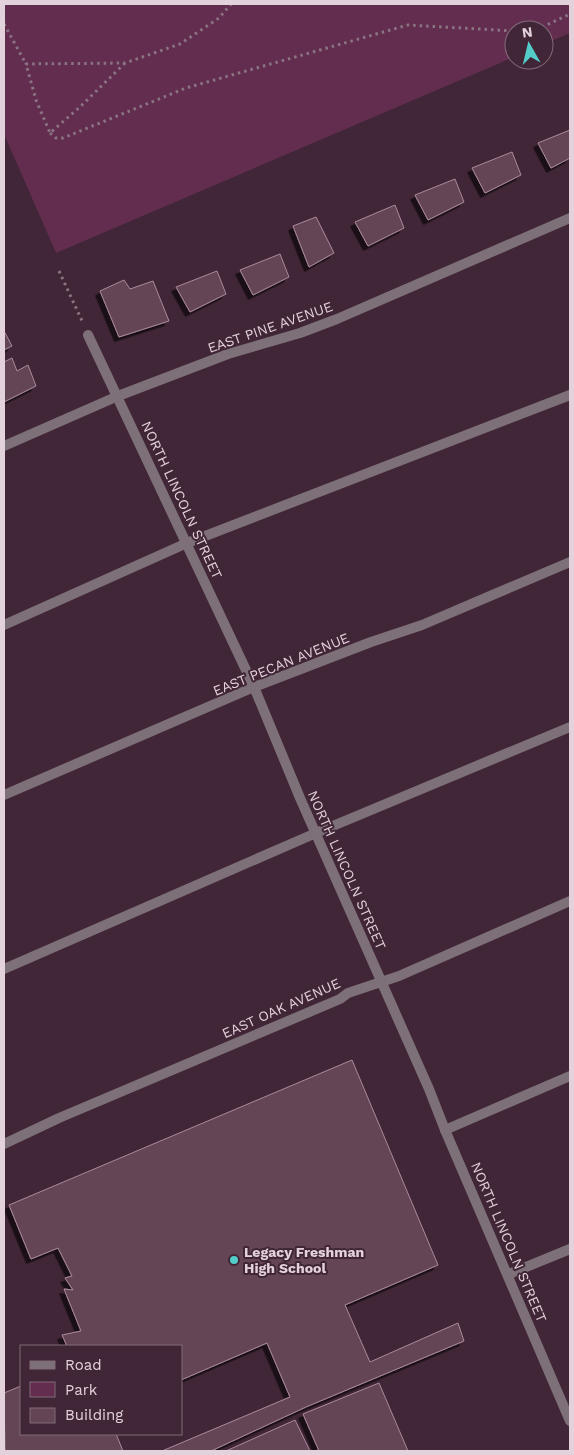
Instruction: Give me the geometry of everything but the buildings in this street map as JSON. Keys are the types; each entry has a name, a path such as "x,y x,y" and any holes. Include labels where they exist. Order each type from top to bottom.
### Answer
{"street":[{"name":"EAST PINE AVENUE","path":"4,446 118,396 228,354 300,333 337,319 570,218"},
{"name":"NORTH LINCOLN STREET","path":"88,335 254,688 300,798 429,1089 570,1421"},
{"path":"4,625 187,543 570,395"},
{"name":"EAST PECAN AVENUE","path":"4,795 254,688 371,642 422,625 570,562"},
{"path":"4,969 316,833 570,727"},
{"name":"EAST OAK AVENUE","path":"4,1144 52,1121 228,1045 340,999 348,993 399,976 570,901"},
{"path":"445,1130 570,1076"},
{"path":"508,1274 570,1249"}],"path":[{"path":"26,64 125,63 180,44 219,18 231,4"},
{"path":"554,22 570,14"},
{"path":"4,24 26,64 36,100 50,133 56,138 64,138 186,88 408,25 504,30"},
{"path":"50,133 125,63"},
{"path":"59,271 88,335"}],"green space":[{"path":"4,4 570,4 570,33 554,40 554,20 504,20 504,61 56,253 4,134"}],"place":[{"name":"Legacy Freshman High School","path":"234,1260"}]}
